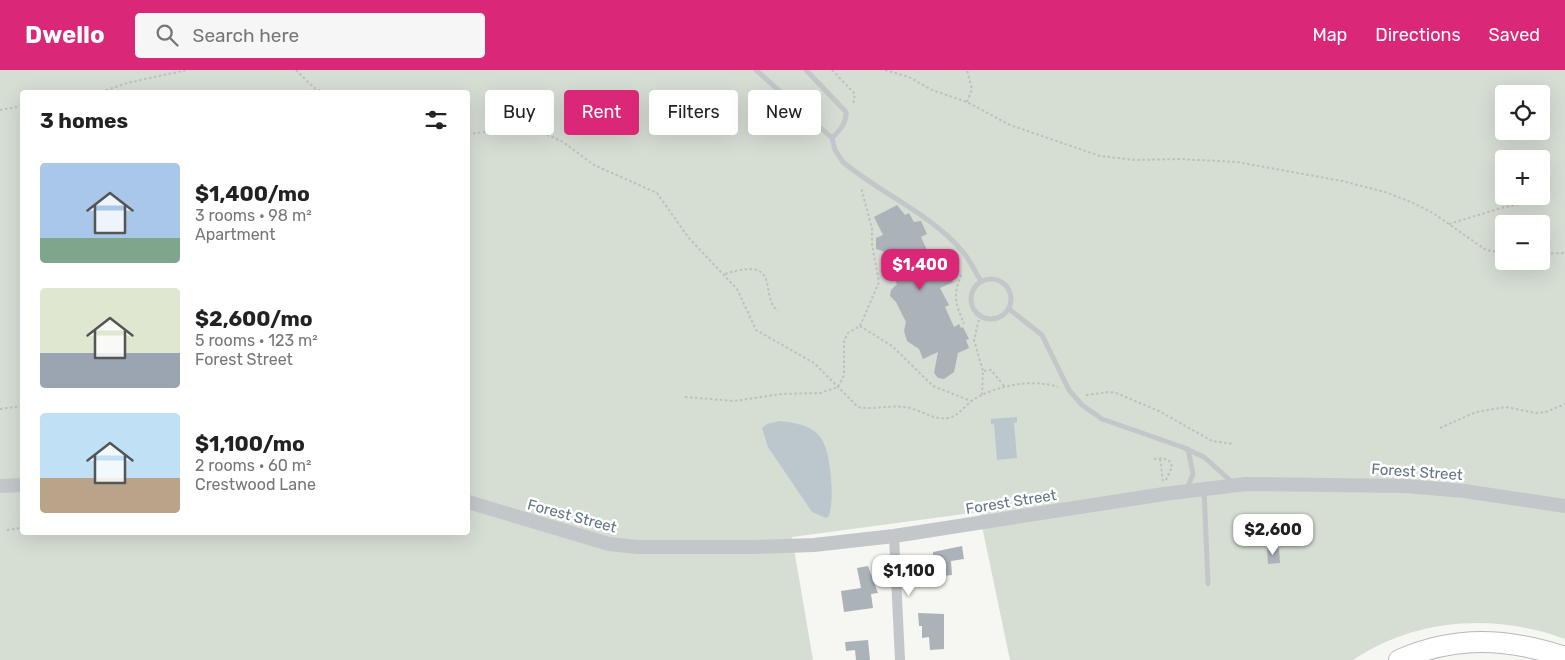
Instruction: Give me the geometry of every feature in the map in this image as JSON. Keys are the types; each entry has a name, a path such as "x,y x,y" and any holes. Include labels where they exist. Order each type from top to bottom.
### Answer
{"highway":[{"path":"1399,660 1440,646 1462,642 1515,643 1565,656"}],"street":[{"path":"0,486 20,485"},
{"name":"Forest Street","path":"470,503 588,539 621,546 794,546 894,536 1234,485 1406,486 1464,491 1565,506"},
{"path":"894,536 900,660"}],"lane":[{"path":"756,70 832,138 838,155 857,172 922,215 964,252 981,281"},
{"path":"806,70 846,112 846,119 842,128 832,138"},
{"path":"996,279 1007,286 1011,299 1008,308 1002,316 996,318 980,315 973,308 971,295 973,289 981,281 996,279"},
{"path":"1008,308 1042,335 1069,390 1082,405 1102,420 1188,449 1216,466 1234,485"},
{"path":"1186,491 1193,474 1188,449"},
{"path":"1204,489 1208,584"}],"path":[{"path":"107,90 127,83 187,70"},
{"path":"296,70 314,88 319,90"},
{"path":"832,70 854,94 853,105"},
{"path":"885,70 910,77 932,90 967,102 1010,125 1100,156 1135,160 1180,159 1237,162 1342,181 1411,202 1449,224 1486,250 1495,252"},
{"path":"967,102 972,89 968,70"},
{"path":"0,110 20,106"},
{"path":"470,134 521,128 550,136 569,146 594,165 657,193 688,236 737,289 756,330 807,359 858,407 905,407 941,418 958,414 971,401 982,395 1026,383 1042,383 1069,390 1082,396 1109,392 1116,393 1159,411 1212,441 1234,444"},
{"path":"685,397 734,402 781,394 820,393 838,387 844,375 844,340 848,333 860,326 879,282 872,245 872,229 857,172"},
{"path":"1449,224 1515,205"},
{"path":"1550,254 1565,253"},
{"path":"939,268 948,265 961,276 955,287 956,299 964,324"},
{"path":"725,274 748,269 761,273 767,279 772,304 778,311"},
{"path":"950,301 956,299"},
{"path":"980,315 974,340 983,371 982,395"},
{"path":"860,326 892,346 933,386 971,401"},
{"path":"983,371 991,370 1006,388"},
{"path":"1440,428 1476,412 1491,409 1515,407 1535,413 1546,412 1565,404"},
{"path":"0,409 20,406"},
{"path":"1160,458 1163,479"},
{"path":"1154,459 1170,460 1172,464 1163,484 1164,494"},
{"path":"7,530 20,528"}],"shaded area":[{"path":"0,70 1565,70 1565,639 1511,625 1484,623 1456,624 1429,628 1403,635 1377,646 1353,660 1010,660 979,512 792,537 813,660 0,660"},
{"path":"1017,417 1017,422 1014,423 1017,458 997,460 994,424 991,424 991,419"},
{"path":"780,421 802,425 811,429 822,439 826,447 832,499 829,516 826,518 812,512 768,447 762,428 767,424"}],"building":[{"path":"897,205 905,215 909,213 914,222 921,221 927,234 921,237 932,261 940,270 946,268 953,282 940,288 949,305 945,307 954,327 959,324 961,328 963,327 969,339 966,340 969,348 958,353 954,372 944,379 938,378 934,373 938,352 923,359 919,349 907,341 904,331 906,322 896,302 890,296 891,290 897,284 895,279 898,278 885,252 876,249 876,238 883,235 874,217"},
{"path":"962,546 964,559 951,561 952,575 943,576 942,567 918,569 917,556 933,555 933,552"},
{"path":"1267,548 1279,548 1280,563 1268,564"},
{"path":"868,566 878,593 871,594 873,608 844,612 841,591 861,588 857,568"},
{"path":"918,613 944,614 944,649 930,650 929,637 922,638 922,626 919,626"},
{"path":"868,640 870,660 856,660 855,650 846,651 845,642"}]}
